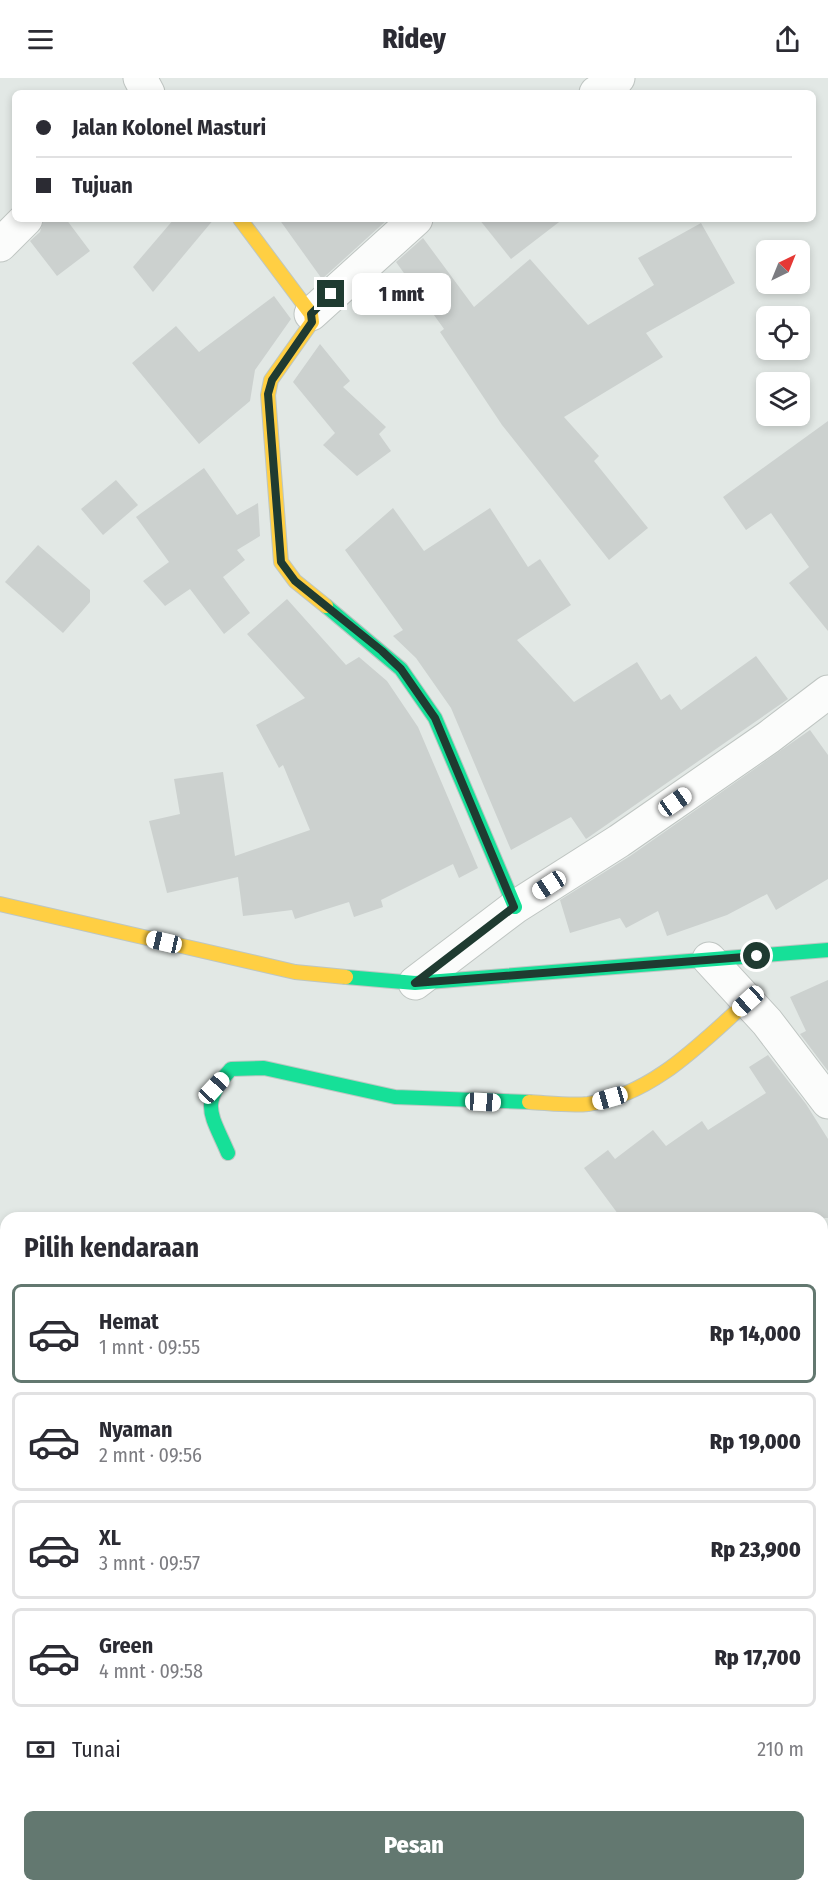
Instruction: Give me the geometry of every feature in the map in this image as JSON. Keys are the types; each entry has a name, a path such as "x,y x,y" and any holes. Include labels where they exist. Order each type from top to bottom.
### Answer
{"street":[{"path":"600,90 618,78"},
{"path":"0,245 23,222"},
{"path":"242,222 311,314 312,322 272,380 268,394 281,562 295,581 375,645 401,669 435,718 514,907"},
{"path":"311,314 413,222"},
{"path":"415,983 514,907 619,841 769,737 828,692"},
{"path":"0,904 295,972 415,983 828,950"},
{"path":"709,959 748,1001 828,1102"},
{"path":"228,1152 209,1107 214,1088 231,1070 264,1068 395,1097 588,1104 632,1091 679,1063 748,1001"}],"building":[{"path":"43,222 68,222 90,251 57,276 30,241 40,232"},
{"path":"171,222 211,222 153,292 133,267"},
{"path":"281,222 385,222 322,279"},
{"path":"481,222 559,222 511,259"},
{"path":"701,223 735,283 646,333 663,357 564,417 599,456 594,461 648,528 609,560 502,425 440,332 444,329 396,262 423,238 474,307 530,259 588,325 654,285 638,258"},
{"path":"274,296 291,319 255,370 250,401 199,444 132,363 176,326 199,352"},
{"path":"320,344 350,381 343,387 386,427 379,434 391,451 357,476 323,445 335,433 293,382"},
{"path":"828,421 828,631 789,583 809,567 771,513 746,530 723,497"},
{"path":"204,468 237,515 258,503 260,536 237,550 245,560 223,577 250,613 224,634 190,589 165,606 143,581 169,562 136,517"},
{"path":"116,480 138,505 103,535 81,509"},
{"path":"393,508 424,551 490,508 528,567 540,559 571,605 517,640 574,702 637,662 661,700 670,694 681,710 756,656 788,699 586,839 571,817 511,850 451,708 416,658 393,636 403,630 345,550"},
{"path":"38,545 90,590 90,602 63,633 5,582"},
{"path":"287,599 346,665 359,657 387,681 418,727 478,868 459,878 453,864 381,900 383,907 354,917 349,902 295,919 292,910 243,916 238,877 167,893 149,821 180,814 174,779 223,772 235,856 310,830 283,765 279,768 256,725 305,698 247,634"},
{"path":"810,730 828,755 828,879 776,910 767,894 727,915 667,936 658,911 626,928 620,918 570,933 560,900 630,856"},
{"path":"828,980 828,1071 800,1034 806,1031 790,997"},
{"path":"768,1055 806,1104 828,1139 828,1212 617,1212 584,1168 608,1150 615,1159 653,1130 666,1146 702,1121 708,1130 766,1093 749,1067"}],"traffic: fast":[{"path":"326,606 401,669 435,718 515,907"},
{"path":"346,977 415,983 828,950"},
{"path":"228,1153 211,1110 215,1092 231,1069 264,1068 395,1097 529,1102"}],"traffic: slow":[{"path":"242,222 311,314 312,322 271,380 268,395 281,562 295,581 326,606"},
{"path":"0,904 295,972 346,977"},
{"path":"529,1102 588,1104 612,1099 634,1090 675,1064 748,1001"}],"route":[{"path":"331,294 311,314 312,322 272,380 268,394 281,562 295,581 401,669 435,718 514,907 415,983 757,956"}]}
